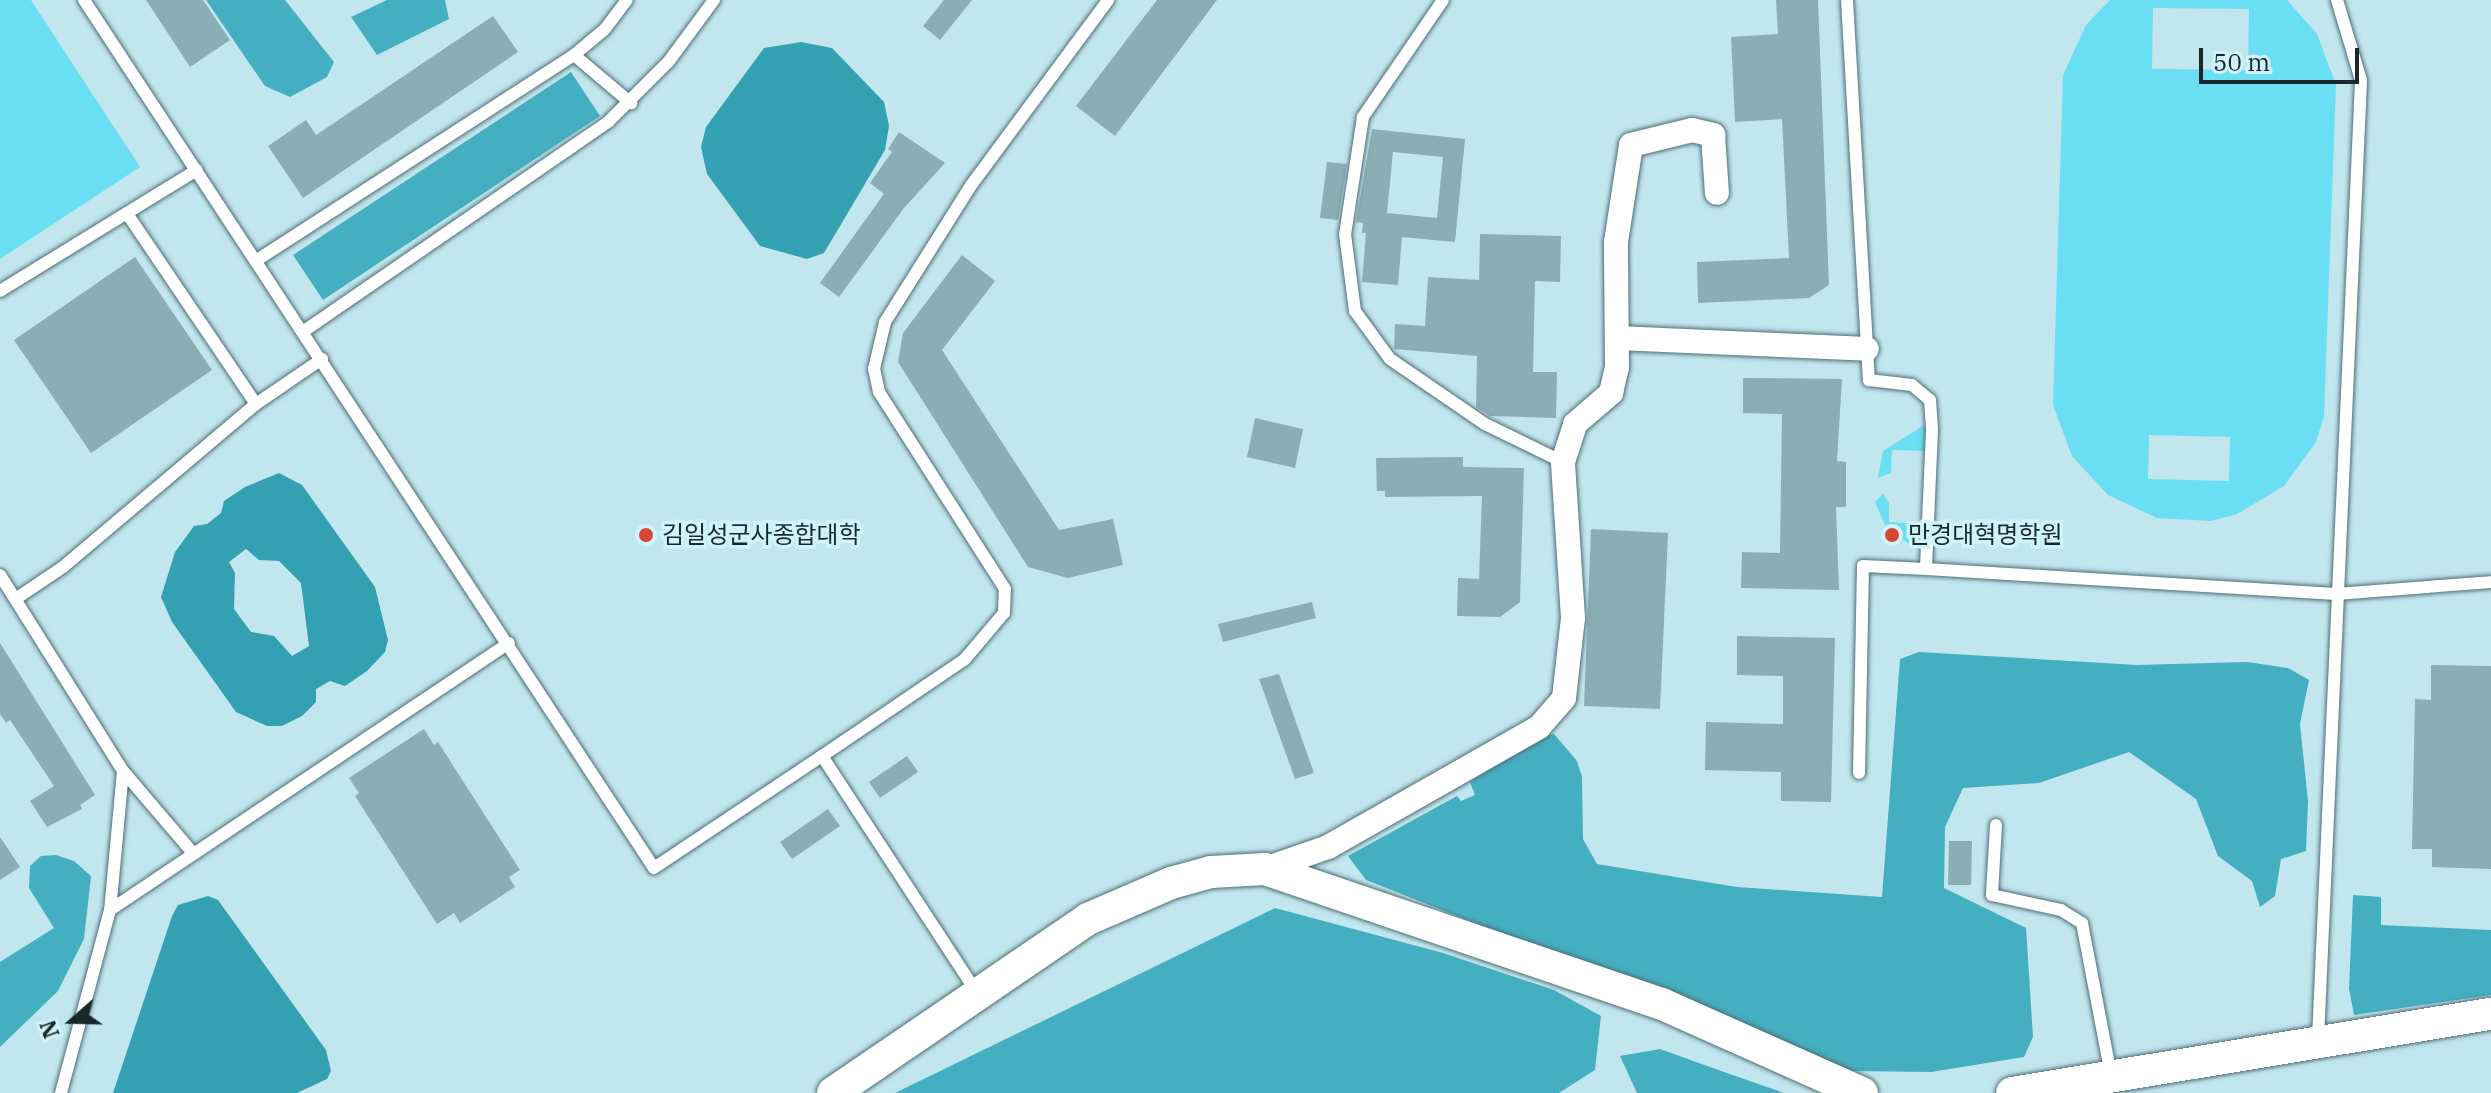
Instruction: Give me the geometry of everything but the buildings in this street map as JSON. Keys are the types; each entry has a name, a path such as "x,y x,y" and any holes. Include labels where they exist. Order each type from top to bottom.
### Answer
{"main road":[{"path":"833,1093 1088,919 1171,883 1211,872 1265,869 1662,1004 1862,1093"},
{"path":"2012,1093 2098,1084 2491,1014"}],"street":[{"path":"1265,869 1328,847 1539,727 1564,698 1573,618 1563,462 1575,424 1611,393 1618,338 1616,242 1631,145 1692,130 1713,135 1717,193"},
{"path":"1618,338 1867,349"}],"lane":[{"path":"84,0 654,868 965,659 1004,613 1005,589 879,392 874,369 885,322 972,184 1108,0"},
{"path":"257,260 574,55 605,29 627,0"},
{"path":"304,331 631,103 714,0"},
{"path":"1443,0 1363,117 1345,234 1355,311 1390,359 1485,424 1563,462"},
{"path":"1847,0 1869,380 1912,385 1930,400 1926,569"},
{"path":"2318,1043 2361,80 2337,0"},
{"path":"574,55 631,103"},
{"path":"0,291 197,170"},
{"path":"128,215 256,404"},
{"path":"17,598 63,567 256,404 322,359"},
{"path":"1859,773 1863,566 2336,594 2491,582"},
{"path":"0,575 123,771 191,851"},
{"path":"110,910 191,851 509,643"},
{"path":"822,756 977,993"},
{"path":"61,1093 110,910 123,771"},
{"path":"1996,825 1992,895 2061,910 2082,923 2098,1084"}],"shaded area":[{"path":"0,0 31,0 140,167 0,259"},
{"path":"206,0 285,0 334,62 327,77 290,97 265,86"},
{"path":"387,0 445,0 449,19 377,55 351,17"},
{"path":"2110,0 2287,0 2317,34 2336,85 2324,416 2316,442 2284,486 2237,514 2211,521 2157,518 2108,495 2072,456 2053,405 2063,75 2086,25","holes":["2153,8 2249,9 2248,70 2152,69","2149,435 2230,437 2229,481 2148,479"]},
{"path":"801,42 832,48 884,102 889,126 885,150 824,253 807,259 760,246 707,174 701,147 706,127 764,48"},
{"path":"571,72 600,116 323,300 293,255"},
{"path":"1926,424 1926,451 1892,450 1891,473 1878,478 1883,451"},
{"path":"279,473 302,485 375,587 388,640 385,652 367,671 345,686 330,681 316,689 316,702 302,716 282,726 267,726 236,712 172,622 161,597 175,552 194,526 207,524 221,513 224,501 245,487","holes":["246,549 259,560 279,561 301,583 309,646 292,656 274,636 251,632 234,609 235,573 229,562"]},
{"path":"1883,494 1889,503 1889,522 1923,524 1920,549 1888,532 1875,502"},
{"path":"1919,652 2137,665 2247,662 2288,668 2309,680 2300,724 2308,801 2306,851 2281,859 2275,896 2260,907 2252,881 2218,856 2196,799 2129,752 2039,783 1963,788 1945,827 1944,888 2026,928 2033,1037 2024,1057 1931,1072 1850,1071 1366,880 1348,856 1457,796 1461,801 1475,795 1470,782 1532,738 1554,734 1577,761 1582,777 1583,839 1597,864 1737,887 1882,897 1900,659"},
{"path":"56,855 74,861 91,876 84,939 58,991 0,1047 0,962 54,928 29,888 30,866 41,856"},
{"path":"2353,895 2381,897 2381,925 2491,930 2491,995 2354,1015 2349,989"},
{"path":"208,896 218,900 326,1050 331,1071 327,1079 297,1093 113,1093 172,916 178,905"},
{"path":"1275,908 1443,953 1554,990 1601,1016 1595,1070 1559,1093 895,1093"},
{"path":"1660,1049 1784,1093 1637,1093 1620,1056"}],"place":[{"name":"김일성군사종합대학","path":"646,535"},
{"name":"만경대혁명학원","path":"1892,535"}]}
